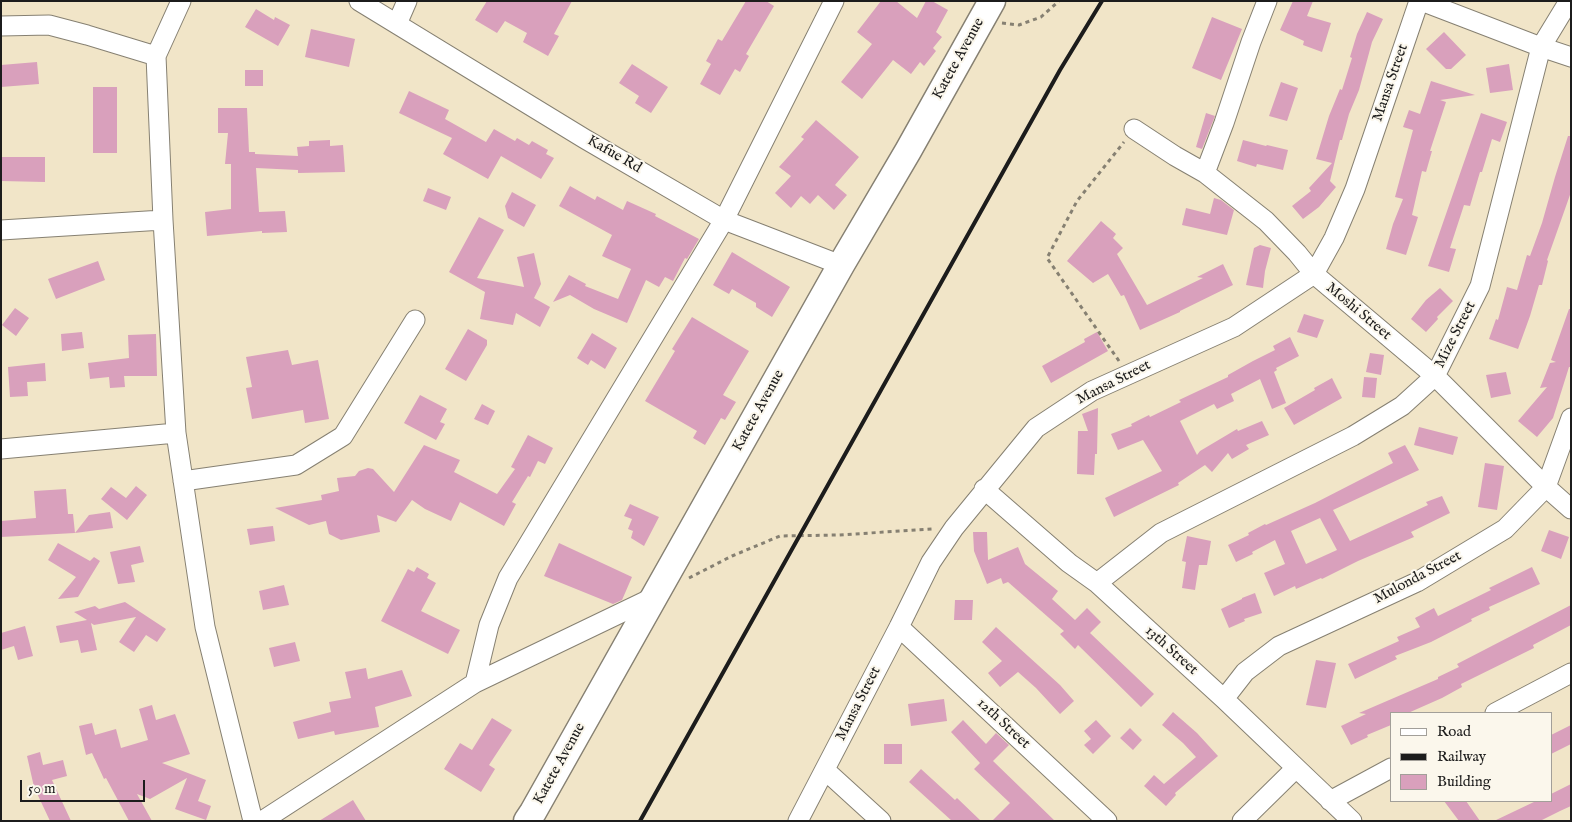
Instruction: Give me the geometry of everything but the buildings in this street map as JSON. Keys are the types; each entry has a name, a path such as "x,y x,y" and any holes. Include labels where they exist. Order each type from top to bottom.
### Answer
{"street":[{"path":"182,1 156,56 162,220 176,433 205,626 253,821"},
{"name":"Kafue Rd","path":"359,1 585,139 724,220 841,265"},
{"path":"397,24 407,1"},
{"path":"475,683 489,625 508,578 724,220 834,1"},
{"path":"1205,173 1267,1"},
{"path":"1420,1 1571,57"},
{"name":"Mansa Street","path":"798,821 931,562 984,489 1036,428 1092,391 1234,326 1314,274 1334,238 1354,189 1420,1"},
{"name":"Mize Street","path":"1097,583 1161,533 1353,436 1402,406 1435,376 1480,286 1541,47 1570,1"},
{"name":"Katete Avenue","path":"527,821 986,11"},
{"path":"1,26 49,25 156,56"},
{"name":"Moshi Street","path":"1134,129 1205,173 1266,221 1314,274 1435,376 1546,487 1571,509"},
{"path":"1,230 162,220"},
{"path":"183,481 296,465 343,436 415,320"},
{"name":"Mulonda Street","path":"1224,699 1245,672 1279,646 1425,577 1505,529 1546,487 1571,418"},
{"path":"1,448 176,433"},
{"name":"13th Street","path":"984,489 1069,563 1097,583 1224,699 1352,821"},
{"path":"262,821 475,683 654,597"},
{"name":"12th Street","path":"899,627 1107,821"},
{"path":"1497,712 1571,673"},
{"path":"1242,821 1296,768"},
{"path":"1330,800 1390,769"},
{"path":"825,770 881,821"}],"path":[{"path":"986,11 1019,25 1041,17 1059,1"},
{"path":"1128,375 1047,258 1076,201 1134,129"},
{"path":"686,580 732,556 780,536 954,528"}],"railway":[{"path":"640,821 1060,70 1102,1"}]}
